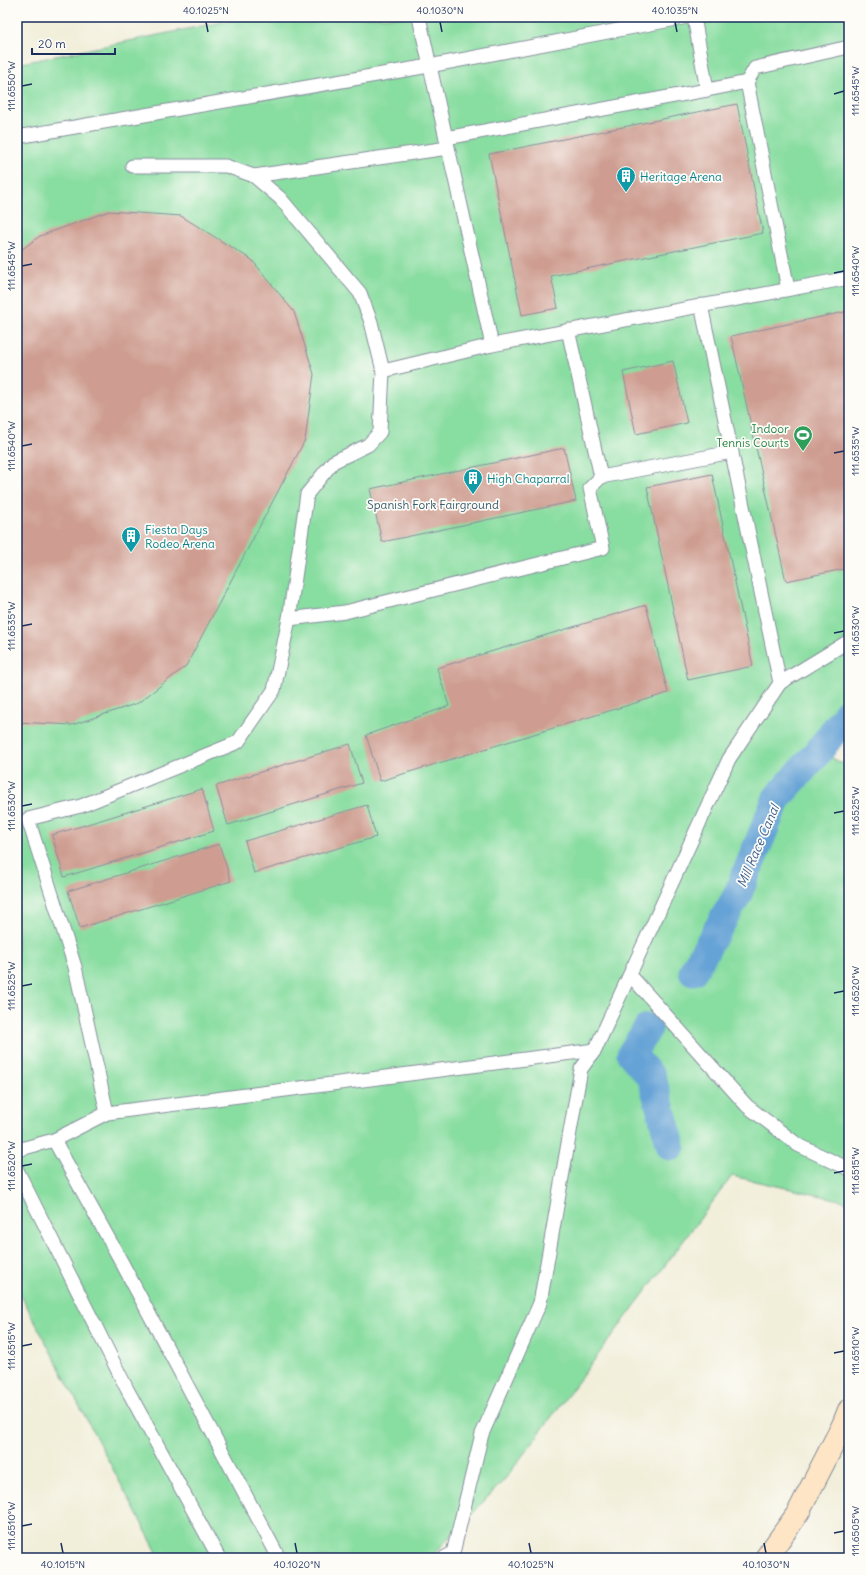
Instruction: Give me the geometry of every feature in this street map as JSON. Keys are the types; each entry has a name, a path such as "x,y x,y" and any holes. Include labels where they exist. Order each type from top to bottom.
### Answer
{"street":[{"path":"766,1558 798,1513 844,1425 849,1410"}],"lane":[{"path":"419,17 492,345"},
{"path":"17,137 429,66 687,17"},
{"path":"694,17 707,90"},
{"path":"788,289 747,82 755,68 849,47"},
{"path":"254,176 447,143 747,82"},
{"path":"107,1113 75,967 28,819 81,806 238,742 274,690 289,619 307,494 333,462 368,445 380,432 383,372 371,322 360,293 280,198 254,176 226,166 132,166"},
{"path":"383,372 492,345 849,278"},
{"path":"701,306 780,683"},
{"path":"568,330 601,477"},
{"path":"289,619 345,612 603,548 590,488 601,477 732,452"},
{"path":"444,1558 453,1553 482,1434 540,1303 581,1069 595,1050 729,759 780,683 849,641"},
{"path":"630,975 747,1106 798,1145 849,1169"},
{"path":"17,1150 54,1140 107,1113 595,1050"},
{"path":"54,1140 121,1261 279,1558"},
{"path":"17,1170 127,1389 219,1558"}],"green space":[{"name":"Spanish Fork Fairground","path":"246,17 849,17 849,711 819,751 849,767 849,1202 732,1176 505,1479 430,1558 160,1558 17,1288 17,64"}],"building":[{"name":"Heritage Arena","path":"737,104 763,233 551,276 558,308 522,315 489,154"},
{"name":"Fiesta Days Rodeo Arena","path":"109,211 181,216 252,260 294,312 314,374 305,440 186,666 138,703 72,725 17,722 17,253 40,236"},
{"name":"Indoor Tennis Courts","path":"849,311 849,568 786,581 731,336"},
{"path":"673,361 687,423 636,434 623,372"},
{"name":"High Chaparral","path":"564,448 576,501 382,542 370,489"},
{"path":"712,474 753,666 688,680 647,487"},
{"path":"646,605 668,693 380,781 366,735 449,706 437,668"},
{"path":"350,744 362,783 228,825 216,786"},
{"path":"202,789 214,831 64,877 52,835"},
{"path":"367,805 376,837 254,873 245,841"},
{"path":"219,844 231,881 80,928 68,891"}],"waterway":[{"name":"Mill Race Canal","path":"693,971 737,896 777,798 819,751 849,711"},
{"path":"648,1028 631,1054 652,1078 671,1146"}],"place":[{"name":"Heritage Arena","path":"626,193"},
{"name":"Indoor Tennis Courts","path":"803,452"},
{"name":"High Chaparral","path":"473,495"},
{"name":"Fiesta Days Rodeo Arena","path":"131,553"}]}
